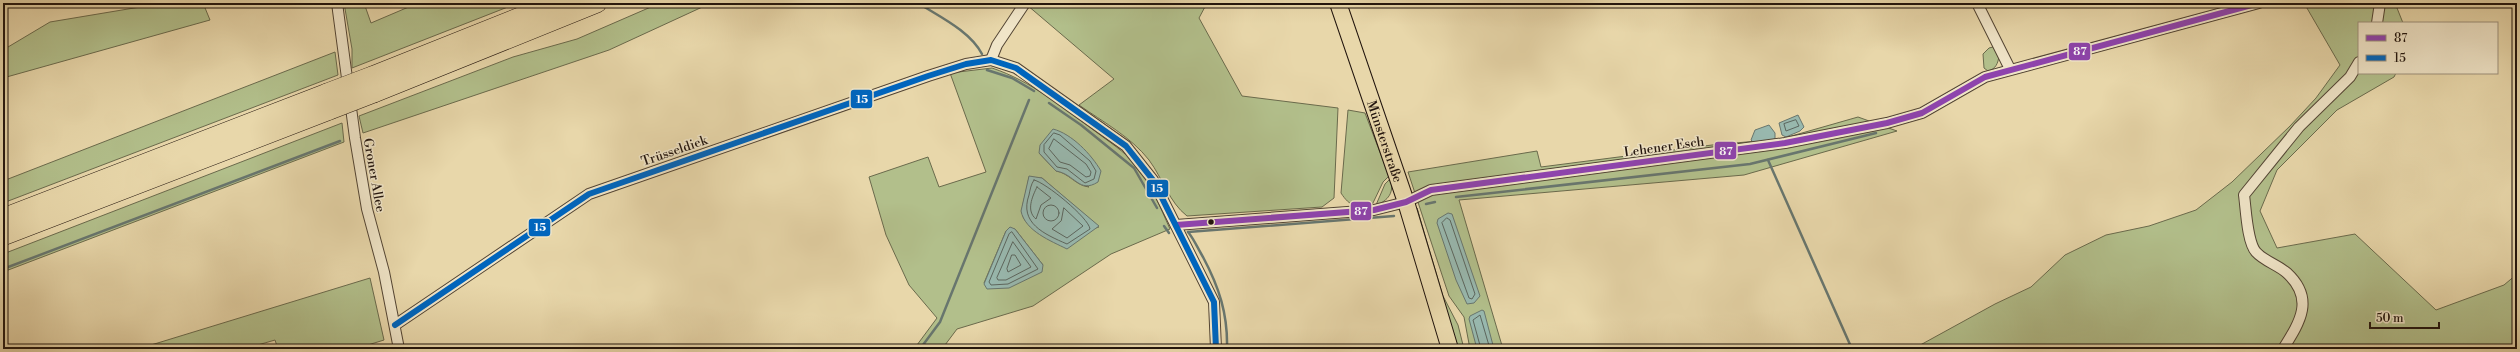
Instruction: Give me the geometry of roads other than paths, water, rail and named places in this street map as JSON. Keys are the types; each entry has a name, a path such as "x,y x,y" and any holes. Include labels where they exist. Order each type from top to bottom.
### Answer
{"highway":[{"path":"373,84 555,3"},
{"path":"3,218 597,3"},
{"path":"3,236 328,101"}],"main road":[{"name":"Münsterstraße","path":"1338,3 1406,202 1450,349"}],"street":[{"name":"Groner Allee","path":"338,3 355,138 367,209 395,325 399,349"},
{"path":"991,60 997,45 1024,3"},
{"path":"1977,3 2010,69"},
{"name":"Lehener Esch","path":"1406,202 1431,190 1785,143 1887,123 1922,113 1985,77 2010,69 2259,3"},
{"path":"2377,22 2380,3"},
{"name":"Trüsseldiek","path":"395,325 589,194 928,76 966,64 991,60 1016,68 1126,146 1153,180 1214,302 1216,349"},
{"path":"2282,349 2301,317 2303,301 2299,288 2287,273 2256,251 2250,235 2244,195 2299,127 2350,77 2358,64"},
{"path":"1176,225 1338,214 1374,210 1406,202"}],"water":[{"path":"1798,115 1804,127 1800,131 1786,137 1782,135 1779,123"},
{"path":"1769,125 1775,133 1775,139 1754,143 1751,140 1755,130"},
{"path":"1053,129 1074,140 1092,158 1101,171 1098,182 1092,185 1081,185 1068,176 1056,171 1039,153 1040,145"},
{"path":"1029,176 1042,178 1099,226 1067,249 1046,239 1033,230 1023,218 1021,211"},
{"path":"1448,213 1452,214 1480,296 1474,303 1467,304 1456,280 1437,223 1438,219"},
{"path":"1010,227 1015,229 1043,265 1042,272 1009,288 987,289 984,284 1006,231"},
{"path":"1482,310 1484,311 1494,349 1477,349 1469,319 1470,316"}],"waterway":[{"path":"918,3 962,31 977,46 982,54"},
{"path":"987,70 1012,78 1034,91"},
{"path":"920,349 940,322 1029,100"},
{"path":"1049,103 1081,125 1134,168 1157,208"},
{"path":"1456,197 1750,164 1876,133"},
{"path":"3,269 340,141"},
{"path":"1768,160 1852,349"},
{"path":"1426,204 1435,202"},
{"path":"1188,232 1394,216"},
{"path":"1164,226 1169,233"},
{"path":"1188,232 1203,257 1218,290 1226,324 1227,349"}]}
